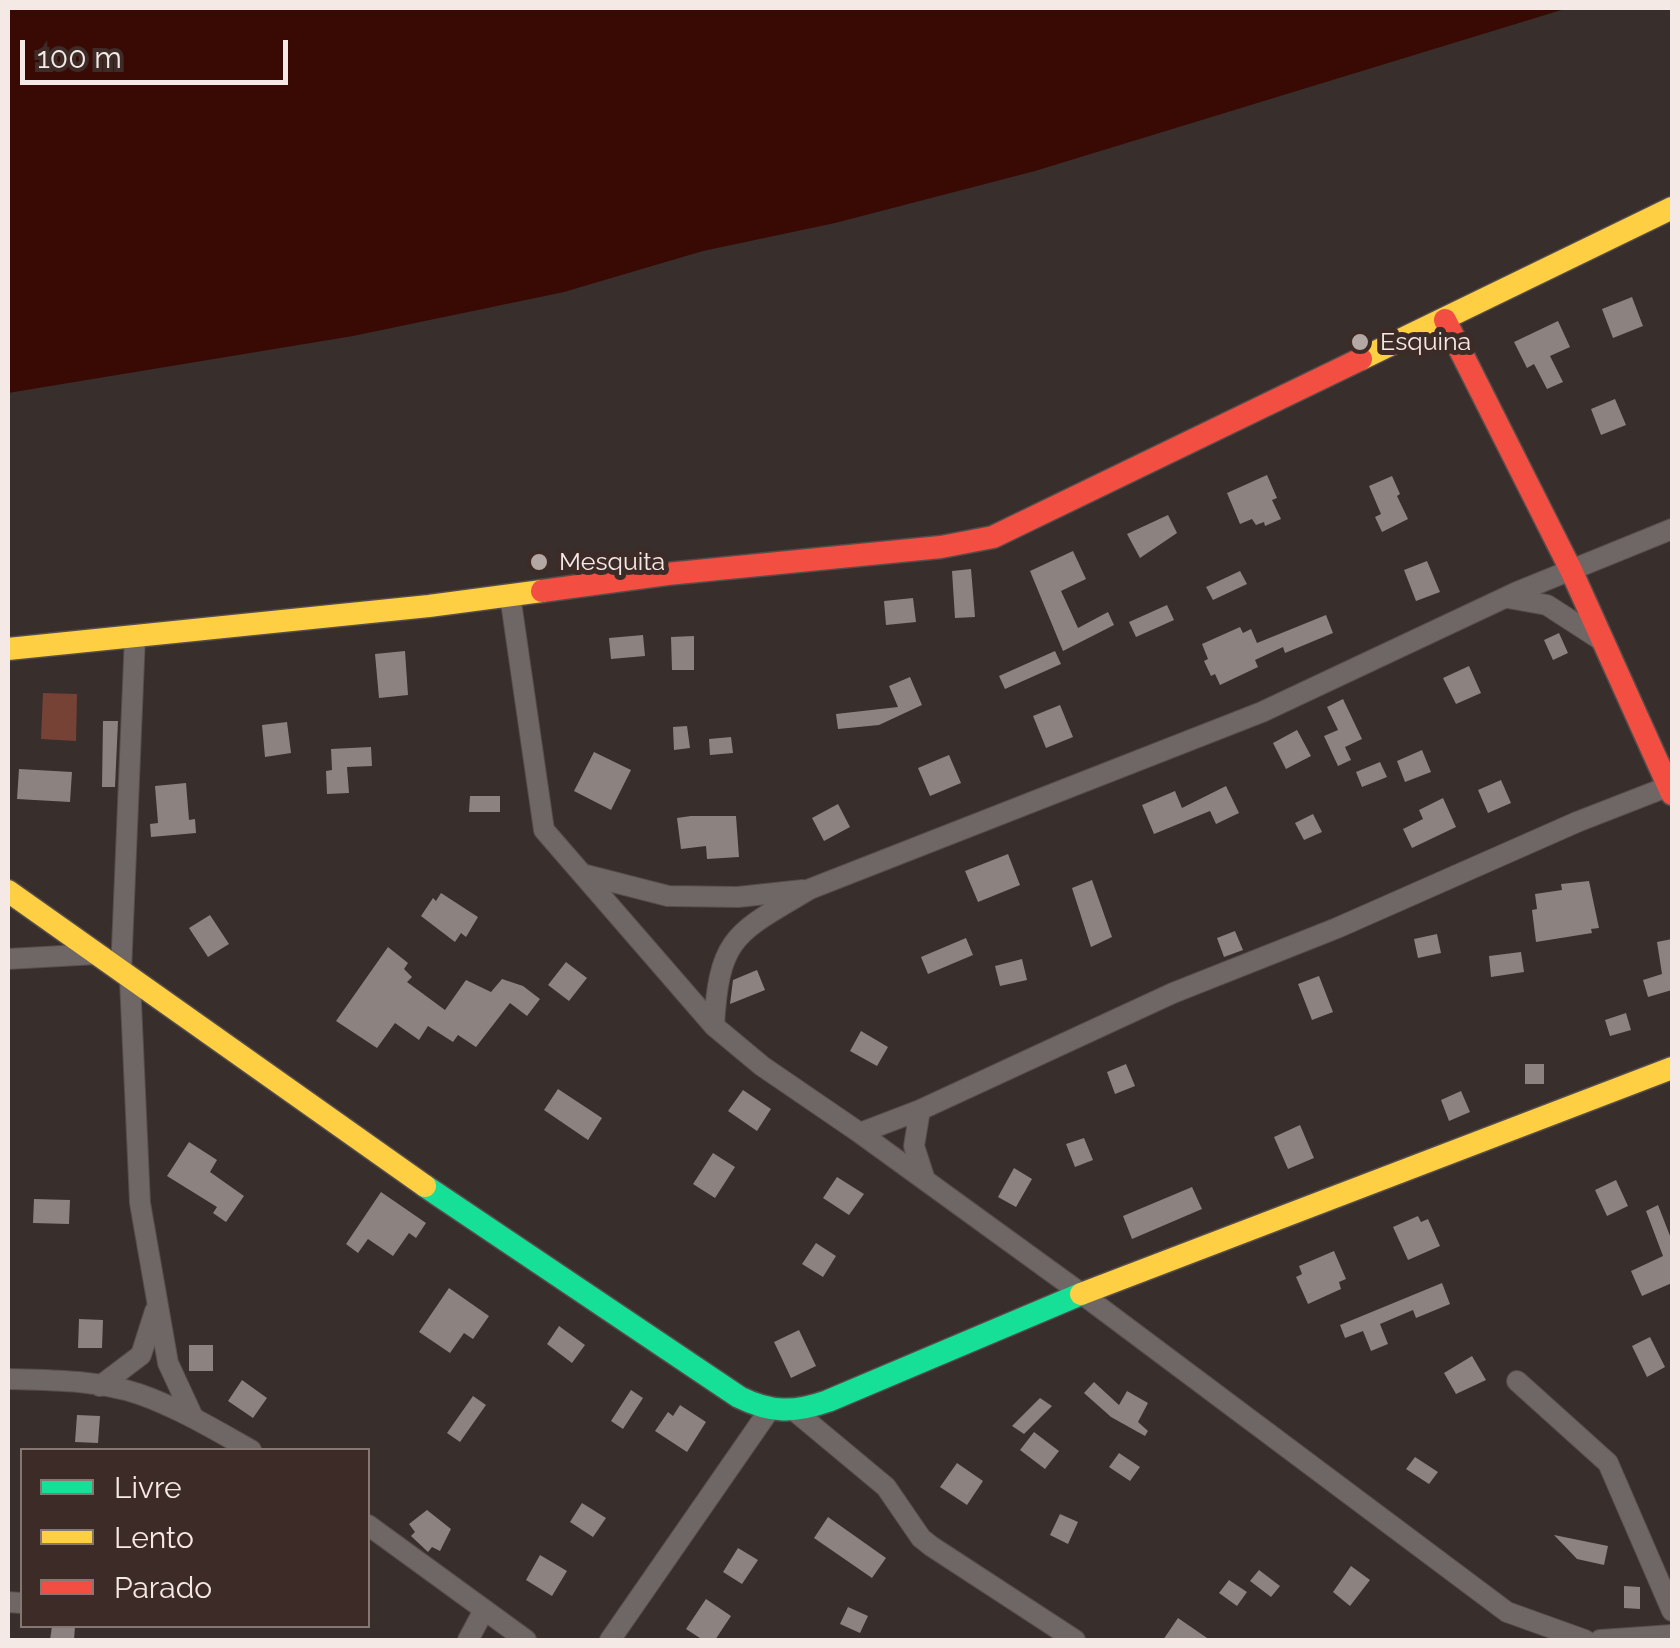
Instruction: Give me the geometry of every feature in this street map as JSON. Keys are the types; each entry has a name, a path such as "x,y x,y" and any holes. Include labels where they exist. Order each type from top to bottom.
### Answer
{"street":[{"path":"8,649 941,547 994,537 1672,208"},
{"path":"860,1133 920,1110 1173,992 1336,928 1576,822 1671,789 1570,570 1445,320"},
{"path":"714,1026 717,981 727,950 752,924 810,889 1262,712 1506,598 1672,529"},
{"path":"510,595 544,830 714,1026 762,1066 1082,1294 1507,1612 1585,1640"},
{"path":"1506,598 1547,604 1601,640"},
{"path":"135,636 126,976 140,1203 168,1363 194,1418"},
{"path":"586,876 668,896 738,897 810,889"},
{"path":"8,891 490,1232 739,1397 768,1412 796,1412 1082,1294 1672,1068"},
{"path":"8,959 97,954"},
{"path":"920,1110 914,1146 925,1180"},
{"path":"100,1386 141,1355 157,1305"},
{"path":"8,1380 67,1380 138,1394 194,1418 248,1448"},
{"path":"1517,1380 1608,1463 1672,1611"},
{"path":"610,1640 768,1412"},
{"path":"796,1412 886,1487 921,1538 1075,1640"},
{"path":"370,1526 526,1640"},
{"path":"468,1640 484,1610"},
{"path":"1600,1640 1672,1635"}],"shaded area":[{"path":"8,8 1568,8 1035,171 835,223 703,251 564,292 353,336 8,393"},
{"path":"43,693 77,694 76,741 41,739"}],"building":[{"path":"1632,297 1643,326 1613,338 1602,309"},
{"path":"1558,321 1570,347 1550,356 1563,382 1547,389 1534,364 1527,368 1514,342"},
{"path":"1615,399 1626,425 1601,435 1591,409"},
{"path":"1267,475 1281,519 1265,526 1264,522 1256,525 1252,519 1240,524 1227,493"},
{"path":"1392,476 1408,519 1382,532 1375,517 1381,514 1369,486"},
{"path":"1168,515 1177,533 1140,558 1127,534"},
{"path":"1073,551 1086,579 1061,591 1078,628 1108,612 1114,625 1063,651 1030,571"},
{"path":"1427,561 1440,592 1416,601 1404,570"},
{"path":"971,569 975,617 955,618 952,571"},
{"path":"1240,571 1247,584 1213,600 1206,587"},
{"path":"913,598 916,622 886,625 884,601"},
{"path":"1167,605 1174,620 1136,637 1129,622"},
{"path":"1326,615 1333,633 1285,653 1283,647 1255,660 1258,667 1220,685 1204,661 1208,659 1202,644 1240,627 1243,633 1251,629 1257,643"},
{"path":"1559,633 1568,653 1553,660 1544,640"},
{"path":"643,635 645,656 611,659 609,638"},
{"path":"694,636 694,670 672,670 671,637"},
{"path":"405,651 408,695 379,698 375,654"},
{"path":"1055,651 1061,664 1005,689 999,676"},
{"path":"1469,666 1481,693 1456,704 1443,678"},
{"path":"910,677 922,705 879,725 838,729 836,714 898,707 889,686"},
{"path":"1343,699 1362,739 1345,747 1351,760 1338,766 1324,736 1338,730 1327,707"},
{"path":"1060,705 1073,737 1046,748 1033,716"},
{"path":"103,721 118,721 115,787 102,787"},
{"path":"287,722 291,753 265,757 262,725"},
{"path":"687,726 690,748 674,750 673,727"},
{"path":"1297,730 1311,756 1286,769 1273,743"},
{"path":"731,737 733,753 710,755 709,739"},
{"path":"371,747 372,766 347,767 349,793 327,794 326,771 332,770 331,749"},
{"path":"1422,750 1431,772 1405,782 1397,761"},
{"path":"594,752 631,770 611,810 574,791"},
{"path":"949,755 961,783 930,796 918,768"},
{"path":"1380,762 1387,777 1362,787 1356,772"},
{"path":"19,769 72,772 70,802 17,799"},
{"path":"1501,780 1511,803 1488,813 1478,790"},
{"path":"186,783 189,820 195,819 196,833 151,837 150,824 158,823 155,786"},
{"path":"1226,786 1239,813 1216,824 1210,811 1154,834 1142,805 1175,791 1182,808"},
{"path":"470,796 500,796 500,812 469,812"},
{"path":"1443,798 1456,827 1412,848 1403,829 1423,819 1419,810"},
{"path":"838,804 850,827 824,841 812,818"},
{"path":"1313,814 1322,832 1304,840 1295,823"},
{"path":"736,816 739,857 707,859 706,846 681,849 677,818"},
{"path":"1008,854 1020,885 978,902 965,871"},
{"path":"1092,880 1112,937 1091,947 1072,888"},
{"path":"1589,881 1599,928 1591,929 1592,933 1536,942 1532,910 1537,909 1535,894 1562,890 1561,884"},
{"path":"441,893 478,917 466,937 461,933 455,942 421,916"},
{"path":"210,915 229,944 208,957 189,928"},
{"path":"1235,931 1243,950 1224,957 1217,938"},
{"path":"1437,934 1441,953 1418,958 1414,939"},
{"path":"966,938 973,955 928,974 921,957"},
{"path":"1672,939 1672,990 1648,997 1643,980 1662,974 1657,942"},
{"path":"388,947 408,963 404,969 412,977 407,982 445,1010 466,980 491,992 502,979 523,986 540,999 527,1016 510,1003 476,1047 458,1035 453,1042 428,1026 419,1040 395,1023 377,1048 336,1021"},
{"path":"1521,952 1524,972 1491,977 1489,956"},
{"path":"1022,959 1027,980 1000,986 995,966"},
{"path":"566,962 587,978 569,1001 548,985"},
{"path":"757,970 765,990 730,1004 733,980"},
{"path":"1319,976 1333,1012 1312,1020 1298,984"},
{"path":"1626,1013 1631,1030 1610,1036 1605,1020"},
{"path":"861,1031 888,1047 877,1066 850,1051"},
{"path":"1126,1064 1135,1086 1115,1094 1107,1072"},
{"path":"1525,1064 1544,1064 1544,1084 1525,1084"},
{"path":"558,1089 602,1118 588,1140 544,1110"},
{"path":"743,1090 771,1109 757,1131 728,1111"},
{"path":"1461,1091 1470,1112 1449,1121 1441,1100"},
{"path":"1300,1125 1314,1158 1288,1169 1274,1137"},
{"path":"1084,1138 1093,1160 1075,1167 1066,1144"},
{"path":"189,1142 217,1160 210,1172 244,1196 226,1222 213,1213 217,1207 167,1176"},
{"path":"713,1153 735,1167 715,1198 693,1184"},
{"path":"1014,1168 1032,1179 1016,1207 998,1197"},
{"path":"837,1177 864,1194 849,1215 823,1198"},
{"path":"1616,1180 1628,1206 1607,1216 1595,1190"},
{"path":"1192,1187 1202,1209 1132,1239 1123,1216"},
{"path":"381,1192 426,1223 416,1238 409,1233 393,1256 368,1239 358,1253 346,1244"},
{"path":"34,1199 70,1200 69,1224 33,1223"},
{"path":"1658,1205 1672,1241 1672,1283 1642,1296 1631,1271 1663,1256 1646,1211"},
{"path":"1418,1216 1421,1222 1428,1219 1440,1246 1408,1260 1393,1227"},
{"path":"816,1243 836,1256 823,1277 802,1264"},
{"path":"1334,1251 1346,1279 1339,1282 1341,1289 1308,1304 1296,1277 1302,1274 1299,1266"},
{"path":"1442,1283 1450,1304 1416,1318 1413,1310 1380,1324 1388,1344 1371,1351 1363,1331 1345,1338 1340,1325"},
{"path":"449,1288 489,1316 473,1339 464,1333 450,1353 419,1332"},
{"path":"79,1319 103,1320 102,1348 78,1348"},
{"path":"559,1326 585,1345 572,1363 547,1344"},
{"path":"799,1330 816,1366 791,1378 774,1342"},
{"path":"1650,1337 1665,1367 1647,1377 1632,1346"},
{"path":"189,1345 213,1345 213,1371 189,1371"},
{"path":"1472,1356 1486,1380 1456,1394 1444,1373"},
{"path":"242,1380 267,1398 253,1418 228,1401"},
{"path":"1094,1382 1119,1405 1127,1391 1148,1403 1138,1422 1148,1431 1145,1436 1111,1417 1084,1393"},
{"path":"631,1390 643,1398 623,1429 611,1421"},
{"path":"473,1396 486,1405 460,1442 447,1433"},
{"path":"1040,1398 1052,1406 1024,1434 1012,1426"},
{"path":"680,1405 706,1422 687,1452 655,1431 668,1412 673,1416"},
{"path":"77,1415 100,1416 98,1443 75,1442"},
{"path":"1034,1432 1059,1451 1045,1469 1020,1450"},
{"path":"1119,1453 1140,1467 1130,1481 1109,1467"},
{"path":"1415,1457 1438,1472 1429,1484 1406,1469"},
{"path":"957,1463 983,1481 967,1505 940,1487"},
{"path":"582,1503 606,1518 593,1537 570,1522"},
{"path":"427,1510 451,1529 440,1551 432,1547 428,1552 411,1536 415,1532 409,1524"},
{"path":"1060,1514 1078,1522 1068,1544 1050,1535"},
{"path":"828,1517 886,1558 872,1578 814,1538"},
{"path":"1554,1535 1608,1546 1604,1565 1577,1559"},
{"path":"738,1548 758,1560 742,1584 723,1572"},
{"path":"540,1555 567,1571 552,1596 526,1580"},
{"path":"1351,1566 1370,1580 1350,1606 1333,1592"},
{"path":"1259,1570 1280,1586 1271,1597 1250,1581"},
{"path":"1229,1580 1247,1592 1237,1606 1219,1593"},
{"path":"1624,1586 1640,1587 1640,1609 1624,1608"},
{"path":"706,1599 731,1616 715,1640 703,1640 686,1629"},
{"path":"848,1607 868,1616 860,1633 840,1624"},
{"path":"1178,1618 1210,1640 1163,1640"},
{"path":"52,1628 75,1628 74,1640 50,1640"}],"traffic: fast":[{"path":"425,1186 739,1397 772,1408 804,1408 828,1401 1081,1294"}],"traffic: slow":[{"path":"1361,359 1672,208"},
{"path":"8,649 542,591"},
{"path":"8,891 425,1186"},
{"path":"1081,1294 1672,1068"}],"traffic: jam":[{"path":"1445,320 1571,570 1672,794"},
{"path":"542,591 667,574 941,547 993,537 1361,359"}],"place":[{"name":"Esquina","path":"1360,342"},
{"name":"Mesquita","path":"539,562"}]}
